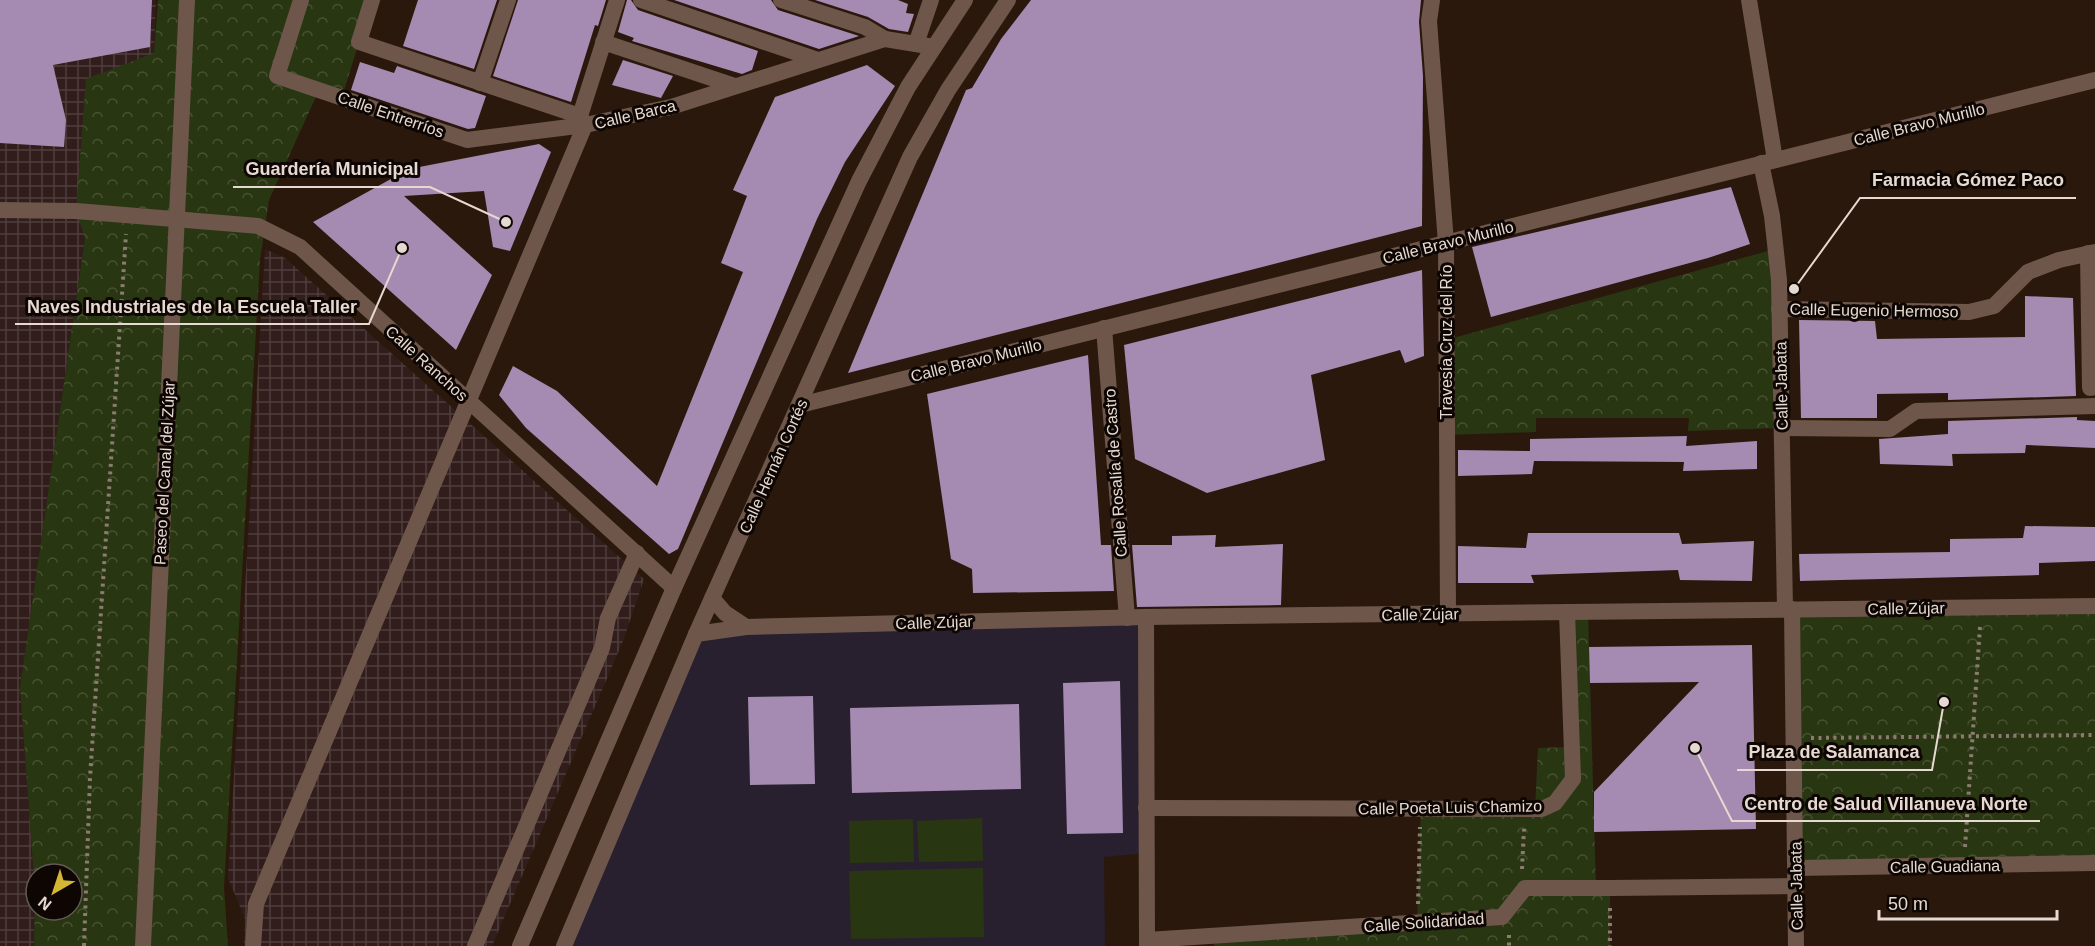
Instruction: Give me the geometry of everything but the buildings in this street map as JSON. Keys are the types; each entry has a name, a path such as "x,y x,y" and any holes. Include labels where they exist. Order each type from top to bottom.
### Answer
{"street":[{"name":"Paseo del Canal del Zújar","path":"143,946 187,0"},
{"name":"Calle Entrerríos","path":"301,0 277,76 467,140 582,121"},
{"path":"253,946 256,904 469,401 582,121 359,42 372,0"},
{"path":"480,83 508,0"},
{"name":"Calle Barca","path":"617,0 582,121 671,107 885,39"},
{"path":"641,0 818,60"},
{"name":"Calle Barca","path":"782,0 865,27 885,39 934,47"},
{"path":"916,44 931,0"},
{"path":"520,946 674,588 860,181 908,87 965,0"},
{"name":"Calle Hernán Cortés","path":"564,946 696,634 924,129 1008,0"},
{"name":"Travesía Cruz del Río","path":"1432,0 1430,21 1446,243 1448,613"},
{"name":"Calle Jabata","path":"1749,0 1768,162 1779,309 1794,738 1796,946"},
{"path":"603,42 735,86"},
{"name":"Calle Bravo Murillo","path":"800,405 2095,80"},
{"name":"Calle Ranchos","path":"0,210 128,215 258,226 300,247 674,588"},
{"path":"2091,253 2093,388"},
{"name":"Calle Eugenio Hermoso","path":"1779,309 1969,312 1994,306 2028,272 2059,260 2091,253"},
{"name":"Calle Rosalía de Castro","path":"1104,328 1127,618"},
{"path":"1782,428 1890,429 1916,411 2095,406"},
{"path":"475,946 602,648 608,618 637,553"},
{"path":"712,598 725,614 746,627"},
{"name":"Calle Zújar","path":"696,634 746,627 1146,617 2095,606"},
{"name":"Calle Poeta Luis Chamizo","path":"1146,808 1542,809 1555,803 1573,779 1567,612"},
{"path":"1146,617 1147,943"},
{"name":"Calle Guadiana","path":"1796,868 2095,863"},
{"path":"1521,894 1525,888 1796,886"},
{"name":"Calle Solidaridad","path":"1147,943 1502,917 1521,894"}],"path":[{"path":"84,946 90,778 128,215"},
{"path":"1963,866 1982,608"},
{"path":"1794,738 2095,735"},
{"path":"1417,923 1421,808"},
{"path":"1521,894 1525,809"},
{"path":"1610,888 1610,946"}],"shaded area":[{"path":"0,0 156,0 154,53 85,238 20,687 33,862 24,862 24,922 34,922 34,946 0,946"},
{"path":"265,249 285,258 644,579 623,641 492,946 244,946 245,919 228,878"},
{"path":"1146,617 1147,853 1104,857 1105,946 564,946 696,634"}],"green space":[{"path":"158,0 372,0 342,97 319,90 269,200 260,260 224,888 228,946 34,946 34,922 84,922 84,862 33,862 20,687 85,238 76,211 86,79 154,53"},
{"path":"1775,249 1782,428 1688,431 1689,418 1536,418 1536,432 1447,435 1446,340"},
{"path":"2095,606 2095,863 1796,868 1792,609"},
{"path":"1567,612 1588,612 1596,888 1610,888 1610,946 1214,946 1214,936 1417,923 1421,808 1535,809 1538,748 1571,747"},
{"path":"1844,756 1880,756 1881,822 1844,821"},
{"path":"982,818 983,861 919,862 917,821"},
{"path":"913,819 914,862 850,863 849,821"},
{"path":"983,868 984,937 851,939 849,871"}],"place":[{"name":"Guardería Municipal","path":"506,222"},
{"name":"Naves Industriales de la Escuela Taller","path":"402,248"},
{"name":"Farmacia Gómez Paco","path":"1794,289"},
{"name":"Plaza de Salamanca","path":"1944,702"},
{"name":"Centro de Salud Villanueva Norte","path":"1695,748"}]}
